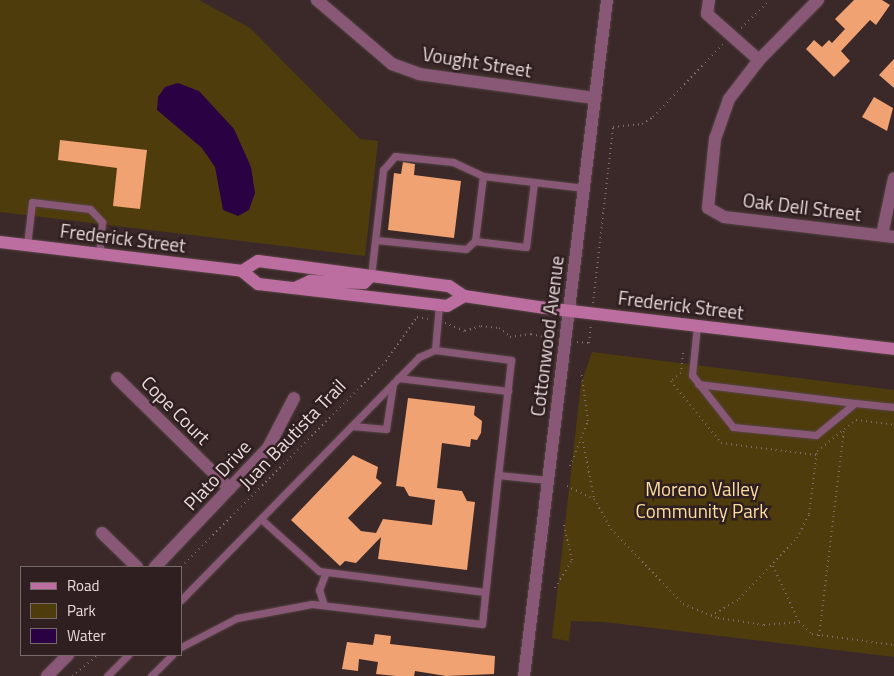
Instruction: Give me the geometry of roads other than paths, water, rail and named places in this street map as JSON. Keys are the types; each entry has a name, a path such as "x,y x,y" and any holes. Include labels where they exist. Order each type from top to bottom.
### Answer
{"main road":[{"name":"Frederick Street","path":"0,242 242,271 258,284 447,306 464,296"},
{"name":"Frederick Street","path":"242,271 258,261 449,286 464,296 894,349"},
{"path":"295,288 310,281 358,284 370,276"}],"street":[{"name":"Vought Street","path":"318,0 392,64 419,74 595,98"},
{"name":"Cottonwood Avenue","path":"524,676 607,0"},
{"path":"709,0 706,14 759,60 818,0"},
{"name":"Oak Dell Street","path":"759,60 739,82 721,117 708,208 724,217 888,236"},
{"path":"888,236 894,178"},
{"name":"Cope Court","path":"117,378 230,489"},
{"name":"Plato Drive","path":"156,566 268,448 294,398"},
{"path":"102,533 136,566"},
{"path":"47,676 67,656"}],"lane":[{"path":"370,276 376,240 383,170 390,158 453,162 483,176 584,188"},
{"path":"475,241 483,176"},
{"path":"376,240 460,250 475,241 526,247 534,182"},
{"path":"27,245 32,202 96,211 102,222 99,254"},
{"path":"434,350 440,305"},
{"path":"697,325 692,375 733,427 816,435 855,403"},
{"path":"182,599 420,357 434,350 512,360 482,624 324,605 261,610 182,648"},
{"path":"398,378 508,391"},
{"path":"352,426 386,429 393,384"},
{"path":"698,384 894,407"},
{"path":"498,475 548,480"},
{"path":"261,519 309,566 326,572 485,592"},
{"path":"324,605 318,590 326,572"},
{"path":"107,676 127,656"},
{"path":"151,676 171,656"}],"water":[{"path":"178,83 199,91 234,129 251,167 255,193 249,210 238,216 223,210 215,167 202,148 157,110 158,97 165,87"}],"park label":[{"name":"Moreno Valley Community Park","path":"702,500"}]}
